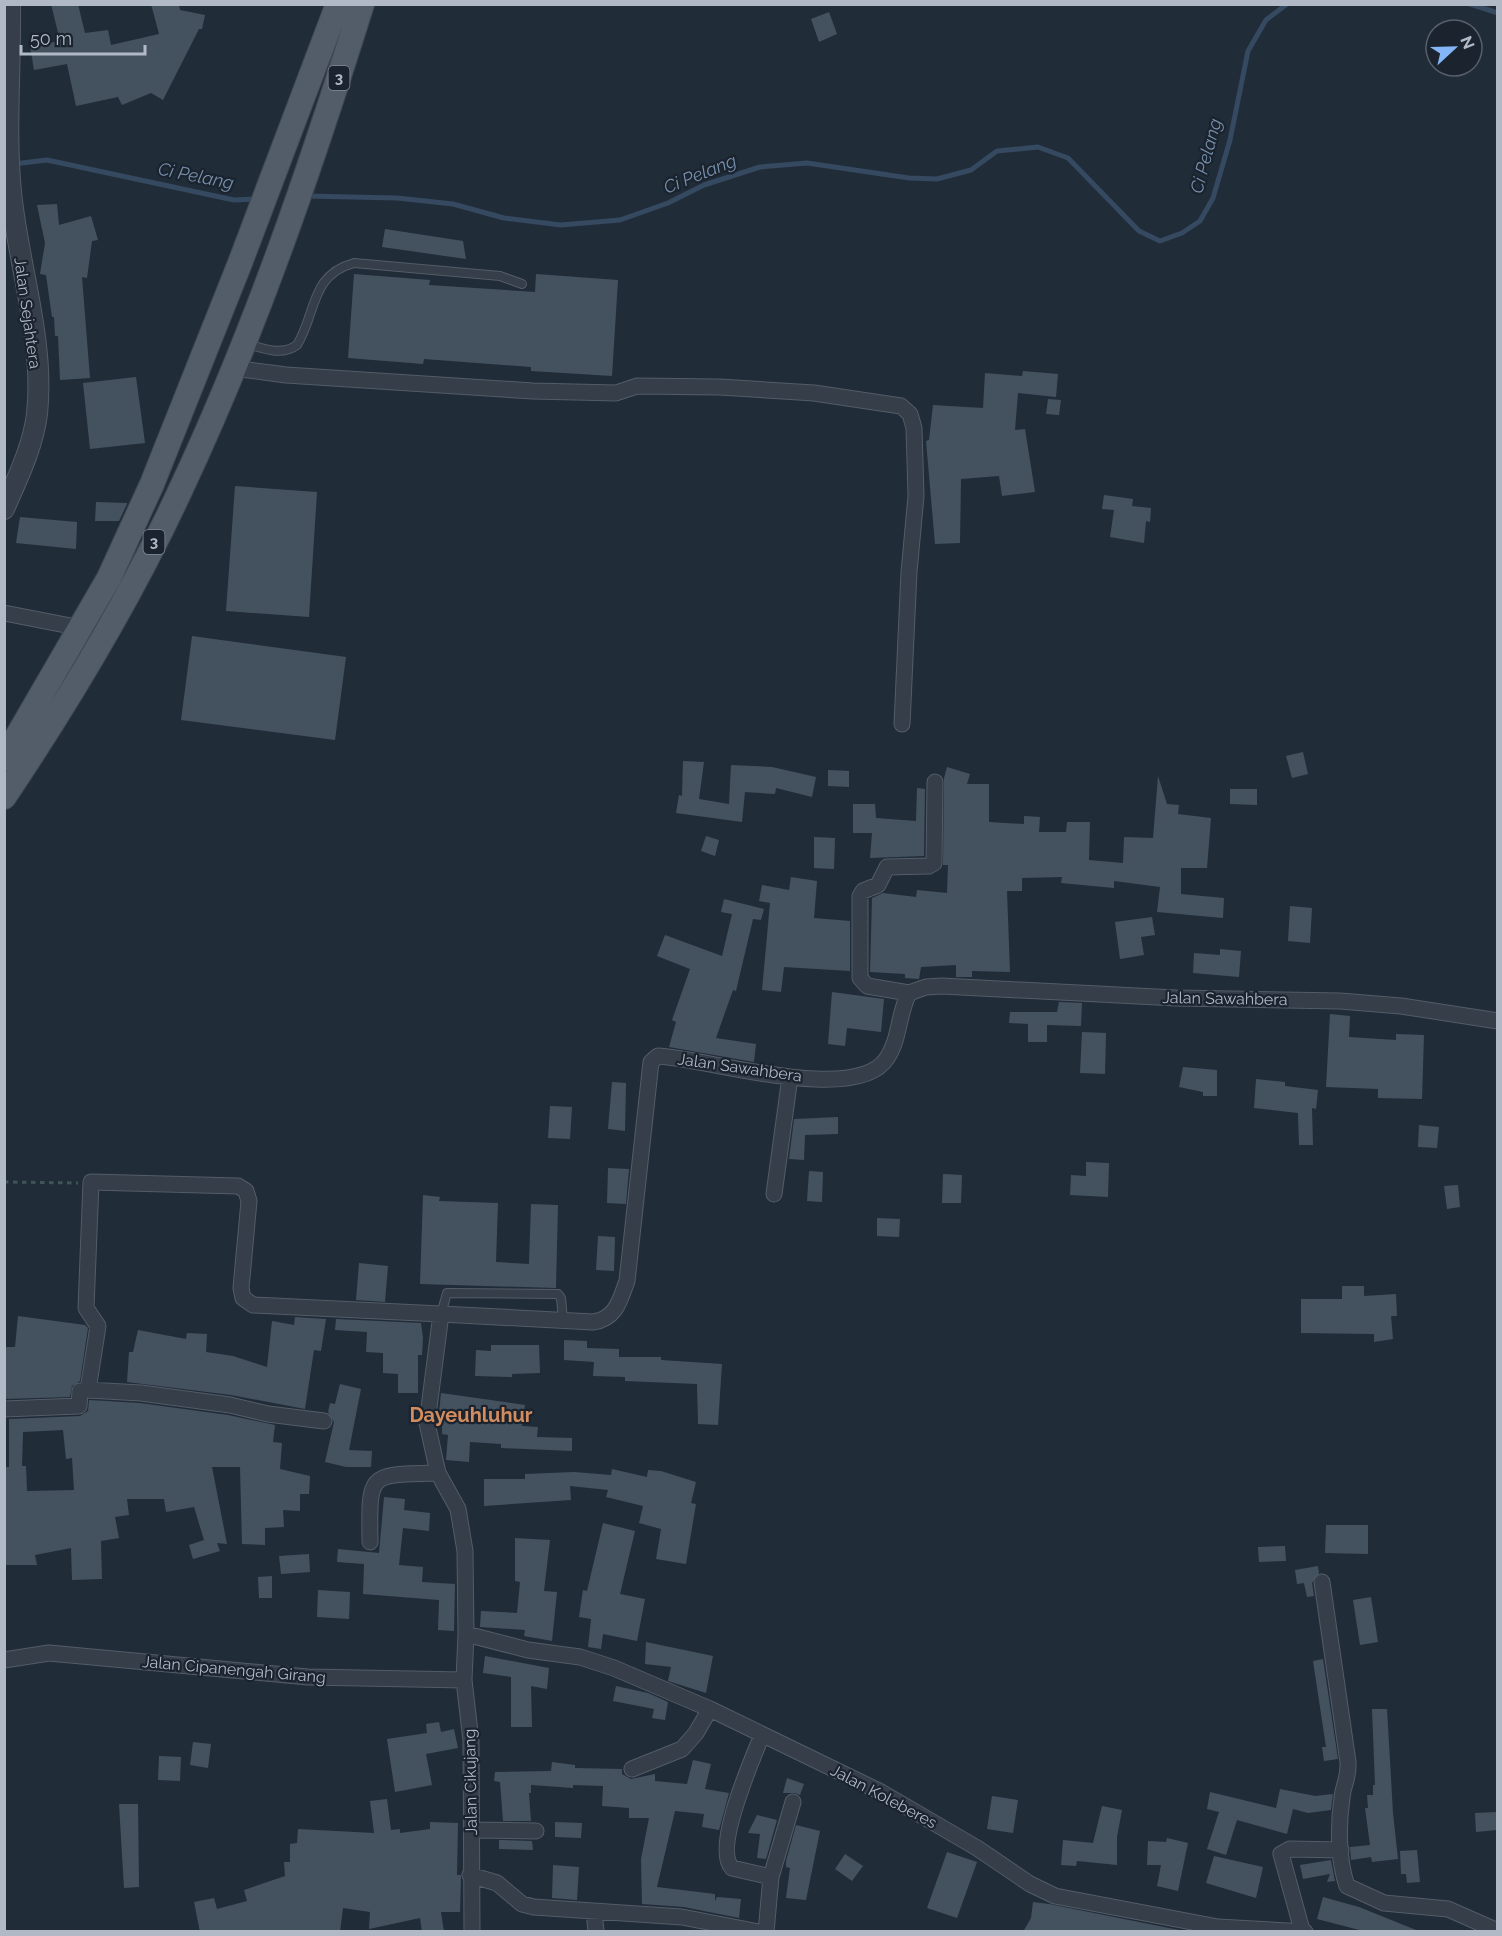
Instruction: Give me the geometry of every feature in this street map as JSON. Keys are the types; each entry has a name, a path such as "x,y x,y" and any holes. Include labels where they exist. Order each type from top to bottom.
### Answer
{"main road":[{"name":"3","path":"4,797 81,628 109,578 152,484 240,263 338,4"},
{"name":"3","path":"4,759 36,730 129,590 180,493 273,271 316,151 362,4"}],"street":[{"name":"Jalan Sejahtera","path":"4,509 26,459 36,417 38,389 34,337 11,191 10,4"},
{"path":"232,368 286,375 533,391 616,393 637,386 720,387 814,393 901,406 910,414 914,428 916,496 909,572 902,724"},
{"path":"4,613 81,628"},
{"path":"909,993 867,986 861,978 860,896 863,891 878,885 887,867 930,866 934,863 935,782"},
{"name":"Jalan Sawahbera","path":"91,1182 238,1186 246,1191 249,1201 241,1288 243,1298 253,1305 592,1322 610,1316 618,1308 624,1290 651,1062 658,1056 790,1077 861,1076 877,1068 891,1050 901,1008 909,993 926,987 942,986 1176,998 1340,1001 1401,1006 1497,1021"},
{"path":"774,1194 790,1077"},
{"path":"88,1390 98,1326 86,1308 91,1182"},
{"path":"441,1314 427,1423 438,1473 458,1509 465,1551 466,1634"},
{"path":"4,1409 79,1406 80,1391 88,1390 141,1393 324,1421"},
{"path":"370,1542 370,1491 377,1481 386,1476 438,1473"},
{"path":"1322,1582 1348,1762 1349,1778 1341,1801 1341,1850 1346,1883 1351,1889 1384,1904 1448,1909 1497,1931"},
{"name":"Jalan Cikujang","path":"466,1634 464,1680 471,1741 472,1932"},
{"name":"Jalan Koleberes","path":"466,1634 528,1650 580,1658 614,1668 710,1709 880,1792 977,1848 1030,1884 1055,1896 1218,1927 1303,1931"},
{"name":"Jalan Cipanengah Girang","path":"4,1660 49,1653 308,1677 464,1680"},
{"path":"632,1769 682,1749 696,1733 710,1709"},
{"path":"762,1735 735,1805 727,1856 732,1868 771,1877"},
{"path":"766,1932 771,1877 793,1802"},
{"path":"472,1830 536,1831"},
{"path":"1303,1931 1281,1854 1290,1849 1341,1850"},
{"path":"470,1875 497,1883 522,1904 564,1911 682,1917 759,1932"},
{"path":"594,1911 596,1932"}],"lane":[{"path":"243,342 271,351 290,350 302,337 326,278 337,268 354,263 500,276 522,284"},
{"path":"441,1314 447,1293 521,1292 558,1294 563,1320"}],"path":[{"path":"4,1182 91,1182"}],"building":[{"path":"51,4 78,4 85,33 108,30 111,45 159,34 151,4 179,4 180,10 205,15 202,29 199,29 163,100 151,93 122,105 118,97 76,106 67,64 34,70 30,46 60,41"},
{"path":"829,12 837,34 819,42 811,19"},
{"path":"57,204 59,225 91,216 98,240 92,241 87,278 82,277 90,378 60,380 58,336 55,336 46,275 40,274 45,243 37,205"},
{"path":"385,229 463,241 466,259 382,247"},
{"path":"354,274 430,280 429,285 535,292 536,274 618,280 612,376 531,371 531,367 424,359 423,364 348,358"},
{"path":"1023,371 1058,374 1056,397 1018,393 1015,430 1025,429 1035,492 1002,496 999,476 961,479 960,543 935,544 926,441 929,440 933,405 983,408 985,373 1022,376"},
{"path":"136,377 145,443 90,449 83,383"},
{"path":"1048,399 1061,400 1059,415 1046,414"},
{"path":"235,486 317,492 309,617 226,611"},
{"path":"1104,495 1133,499 1132,506 1151,508 1150,522 1146,521 1144,543 1110,537 1114,510 1102,509"},
{"path":"96,502 127,504 119,521 95,521"},
{"path":"20,517 77,522 76,549 16,543"},
{"path":"192,636 346,657 335,740 181,720"},
{"path":"1303,752 1308,774 1292,778 1286,756"},
{"path":"683,761 704,762 699,799 729,804 731,765 772,767 816,777 812,797 776,788 775,794 745,792 742,822 676,813 679,795 682,796"},
{"path":"947,767 970,774 967,784 989,784 989,822 1024,824 1024,816 1040,817 1039,832 1066,832 1067,822 1090,822 1089,860 1123,863 1124,837 1153,838 1158,776 1167,804 1179,805 1178,814 1211,818 1207,868 1181,868 1181,894 1224,898 1223,918 1157,912 1160,887 1114,881 1114,888 1061,883 1062,877 1022,878 1022,891 1007,891 1010,972 972,971 972,977 956,977 956,965 921,967 919,979 905,978 905,974 870,972 872,898 883,893 916,897 917,890 947,893 948,865 943,865 944,778"},
{"path":"828,770 849,771 849,787 828,786"},
{"path":"917,788 925,789 924,856 870,858 872,833 853,833 853,804 875,804 876,818 916,821"},
{"path":"1230,789 1257,789 1257,805 1230,804"},
{"path":"706,836 719,840 715,856 701,851"},
{"path":"814,837 835,838 834,869 814,868"},
{"path":"791,877 817,881 814,918 850,921 850,971 784,967 781,992 762,990 770,903 759,901 762,885 789,890"},
{"path":"724,899 764,909 761,920 753,919 736,991 733,990 716,1038 756,1044 754,1062 669,1047 676,1022 672,1020 690,969 657,956 665,935 722,956 732,914 721,912"},
{"path":"1290,906 1312,908 1310,943 1288,941"},
{"path":"1152,917 1155,935 1141,937 1144,955 1120,959 1115,922"},
{"path":"1220,949 1241,951 1239,977 1193,973 1194,953 1220,955"},
{"path":"832,992 884,999 881,1032 847,1028 845,1046 828,1044"},
{"path":"1059,1002 1082,1003 1081,1026 1047,1025 1047,1042 1028,1042 1028,1024 1009,1023 1010,1012 1057,1012"},
{"path":"1330,1014 1350,1016 1349,1037 1396,1040 1396,1034 1424,1035 1422,1099 1378,1098 1378,1089 1326,1087"},
{"path":"1082,1032 1106,1033 1105,1074 1080,1073"},
{"path":"1183,1067 1217,1070 1217,1096 1203,1096 1203,1092 1179,1087"},
{"path":"1256,1079 1285,1082 1285,1086 1318,1090 1316,1109 1312,1108 1313,1145 1299,1145 1298,1113 1254,1108"},
{"path":"612,1082 626,1083 625,1131 608,1129"},
{"path":"550,1106 572,1107 570,1139 548,1138"},
{"path":"838,1117 838,1134 805,1135 804,1160 789,1159 794,1119"},
{"path":"1419,1125 1439,1127 1437,1148 1418,1147"},
{"path":"1086,1162 1109,1163 1108,1197 1070,1195 1071,1175 1086,1176"},
{"path":"608,1168 629,1169 626,1204 607,1203"},
{"path":"809,1171 823,1172 822,1202 807,1201"},
{"path":"943,1174 962,1175 961,1203 942,1203"},
{"path":"1458,1185 1460,1207 1447,1209 1444,1186"},
{"path":"423,1195 440,1197 439,1201 498,1203 496,1262 529,1264 531,1204 558,1205 556,1288 420,1284"},
{"path":"877,1218 900,1219 899,1237 877,1236"},
{"path":"598,1236 615,1237 614,1271 596,1270"},
{"path":"359,1263 388,1266 385,1302 356,1300"},
{"path":"1342,1286 1364,1286 1364,1296 1396,1294 1397,1316 1391,1316 1393,1339 1374,1342 1374,1334 1301,1333 1301,1299 1342,1299"},
{"path":"18,1316 85,1325 88,1328 80,1381 72,1386 70,1397 4,1399 4,1347 15,1347"},
{"path":"295,1317 326,1319 321,1351 314,1350 305,1409 231,1395 127,1382 129,1352 133,1352 138,1330 186,1339 187,1333 207,1334 206,1352 233,1356 267,1367 272,1321 294,1325"},
{"path":"336,1319 421,1323 423,1338 422,1355 418,1355 418,1393 398,1393 398,1374 383,1373 383,1353 366,1352 367,1332 335,1330"},
{"path":"564,1340 587,1341 587,1348 619,1349 619,1357 661,1357 661,1360 722,1364 718,1425 698,1424 697,1384 625,1381 625,1377 593,1376 594,1362 564,1360"},
{"path":"491,1345 539,1345 540,1373 512,1374 512,1377 475,1376 476,1350 491,1351"},
{"path":"340,1384 361,1389 349,1450 372,1451 371,1467 346,1467 325,1462 334,1422 328,1412 330,1403 335,1404"},
{"path":"441,1393 525,1405 522,1426 538,1427 537,1437 572,1438 572,1451 501,1448 501,1444 470,1442 469,1462 446,1460 448,1435 442,1434 442,1412 439,1412"},
{"path":"89,1400 140,1403 228,1415 275,1425 273,1442 282,1443 280,1469 310,1476 309,1494 300,1494 300,1511 283,1510 284,1527 265,1528 265,1545 242,1544 240,1467 212,1467 227,1544 217,1543 220,1551 193,1559 189,1545 204,1540 194,1507 166,1512 164,1499 127,1499 129,1515 115,1517 119,1538 101,1541 102,1579 72,1580 71,1548 35,1555 37,1565 4,1565 4,1467 9,1467 9,1419 80,1416 88,1411","holes":["63,1430 66,1459 72,1458 74,1490 27,1491 26,1466 22,1466 23,1432"]},
{"path":"612,1469 647,1477 648,1470 661,1471 696,1482 691,1503 696,1504 686,1564 656,1559 661,1529 639,1523 643,1506 606,1497 608,1490 570,1486 571,1500 484,1506 484,1479 525,1479 525,1474 574,1472 611,1475"},
{"path":"384,1497 405,1499 404,1510 430,1513 429,1531 403,1528 399,1565 423,1567 422,1582 455,1584 454,1631 438,1630 439,1600 363,1594 364,1564 337,1562 338,1549 379,1553"},
{"path":"603,1523 635,1531 620,1594 645,1599 637,1641 603,1634 601,1649 588,1647 591,1619 579,1617 583,1590 587,1591"},
{"path":"1326,1525 1368,1525 1368,1554 1325,1553"},
{"path":"515,1538 550,1540 544,1591 557,1592 552,1641 524,1636 525,1630 480,1627 481,1611 517,1613 520,1582 515,1581"},
{"path":"1285,1546 1286,1561 1259,1562 1258,1547"},
{"path":"309,1554 310,1572 281,1574 279,1556"},
{"path":"1318,1566 1319,1573 1312,1583 1314,1596 1307,1597 1304,1583 1297,1584 1295,1570"},
{"path":"272,1576 272,1598 259,1598 258,1577"},
{"path":"318,1590 350,1592 349,1619 317,1617"},
{"path":"1371,1597 1378,1642 1360,1645 1353,1600"},
{"path":"646,1642 713,1656 706,1693 668,1681 671,1667 645,1664"},
{"path":"485,1656 549,1668 547,1689 531,1686 532,1727 511,1727 511,1677 483,1673"},
{"path":"1323,1659 1338,1759 1324,1761 1322,1747 1326,1747 1313,1661"},
{"path":"616,1686 648,1693 668,1702 665,1720 652,1718 654,1709 613,1701"},
{"path":"1372,1709 1387,1709 1398,1859 1372,1862 1371,1857 1351,1860 1350,1847 1370,1845 1365,1808 1368,1808 1367,1795 1373,1795 1373,1785 1375,1785"},
{"path":"439,1722 441,1732 454,1729 458,1748 426,1754 432,1785 395,1792 387,1739 427,1733 426,1724"},
{"path":"193,1742 211,1744 208,1768 190,1765"},
{"path":"159,1756 181,1757 180,1781 158,1780"},
{"path":"693,1760 711,1764 705,1789 729,1793 719,1830 702,1827 704,1814 675,1811 657,1887 715,1894 715,1901 717,1897 741,1899 739,1918 684,1907 642,1904 641,1859 649,1818 629,1818 629,1808 602,1806 603,1786 573,1785 573,1788 531,1785 531,1793 529,1793 531,1821 503,1821 500,1782 494,1781 495,1772 551,1771 552,1762 575,1765 575,1768 622,1769 622,1774 631,1779 655,1774 655,1781 687,1784"},
{"path":"787,1778 804,1784 800,1795 783,1793"},
{"path":"1280,1789 1315,1796 1333,1794 1331,1810 1308,1813 1293,1809 1287,1834 1237,1820 1226,1855 1207,1849 1219,1812 1207,1809 1210,1792 1276,1808"},
{"path":"992,1796 1018,1800 1013,1833 987,1829"},
{"path":"387,1799 391,1830 400,1829 400,1833 430,1829 430,1822 458,1823 457,1875 461,1875 460,1912 441,1912 444,1932 422,1932 420,1918 369,1929 370,1912 343,1908 340,1932 200,1932 194,1902 214,1898 217,1909 247,1901 244,1890 285,1876 284,1862 290,1862 290,1844 297,1843 298,1829 374,1833 370,1801"},
{"path":"119,1804 138,1804 139,1887 124,1888"},
{"path":"1102,1806 1122,1810 1117,1837 1117,1865 1077,1861 1076,1866 1061,1865 1063,1840 1093,1843"},
{"path":"1497,1812 1497,1830 1476,1832 1475,1813"},
{"path":"757,1815 777,1820 766,1859 757,1858 760,1834 748,1833"},
{"path":"555,1822 582,1823 581,1838 555,1837"},
{"path":"796,1825 820,1831 806,1900 786,1898 790,1868 786,1867 786,1861"},
{"path":"1167,1838 1188,1843 1178,1891 1157,1886 1161,1865 1147,1865 1148,1841 1166,1842"},
{"path":"499,1840 532,1841 533,1850 499,1849"},
{"path":"1417,1850 1420,1882 1407,1883 1406,1874 1401,1874 1400,1851"},
{"path":"947,1852 977,1862 957,1918 927,1908"},
{"path":"845,1854 863,1866 852,1881 835,1869"},
{"path":"1214,1856 1263,1867 1256,1898 1206,1883"},
{"path":"1331,1860 1335,1881 1327,1882 1330,1874 1303,1879 1300,1865"},
{"path":"553,1865 579,1867 577,1900 552,1898"},
{"path":"1323,1897 1359,1907 1421,1932 1367,1932 1317,1919"},
{"path":"1033,1902 1189,1932 1023,1932 1031,1918"}],"waterway":[{"name":"Ci Pelang","path":"306,196 397,198 453,204 504,218 561,225 620,220 668,203 704,185 760,167 807,163 909,178 937,179 971,170 997,151 1038,147 1068,158 1139,231 1160,241 1182,233 1200,221 1213,198 1230,140 1248,51 1266,20 1287,4"},
{"name":"Ci Pelang","path":"1470,4 1498,13"},
{"name":"Ci Pelang","path":"14,164 47,160 234,200 258,199"}],"district":[{"name":"Dayeuhluhur","path":"471,1415"}]}
